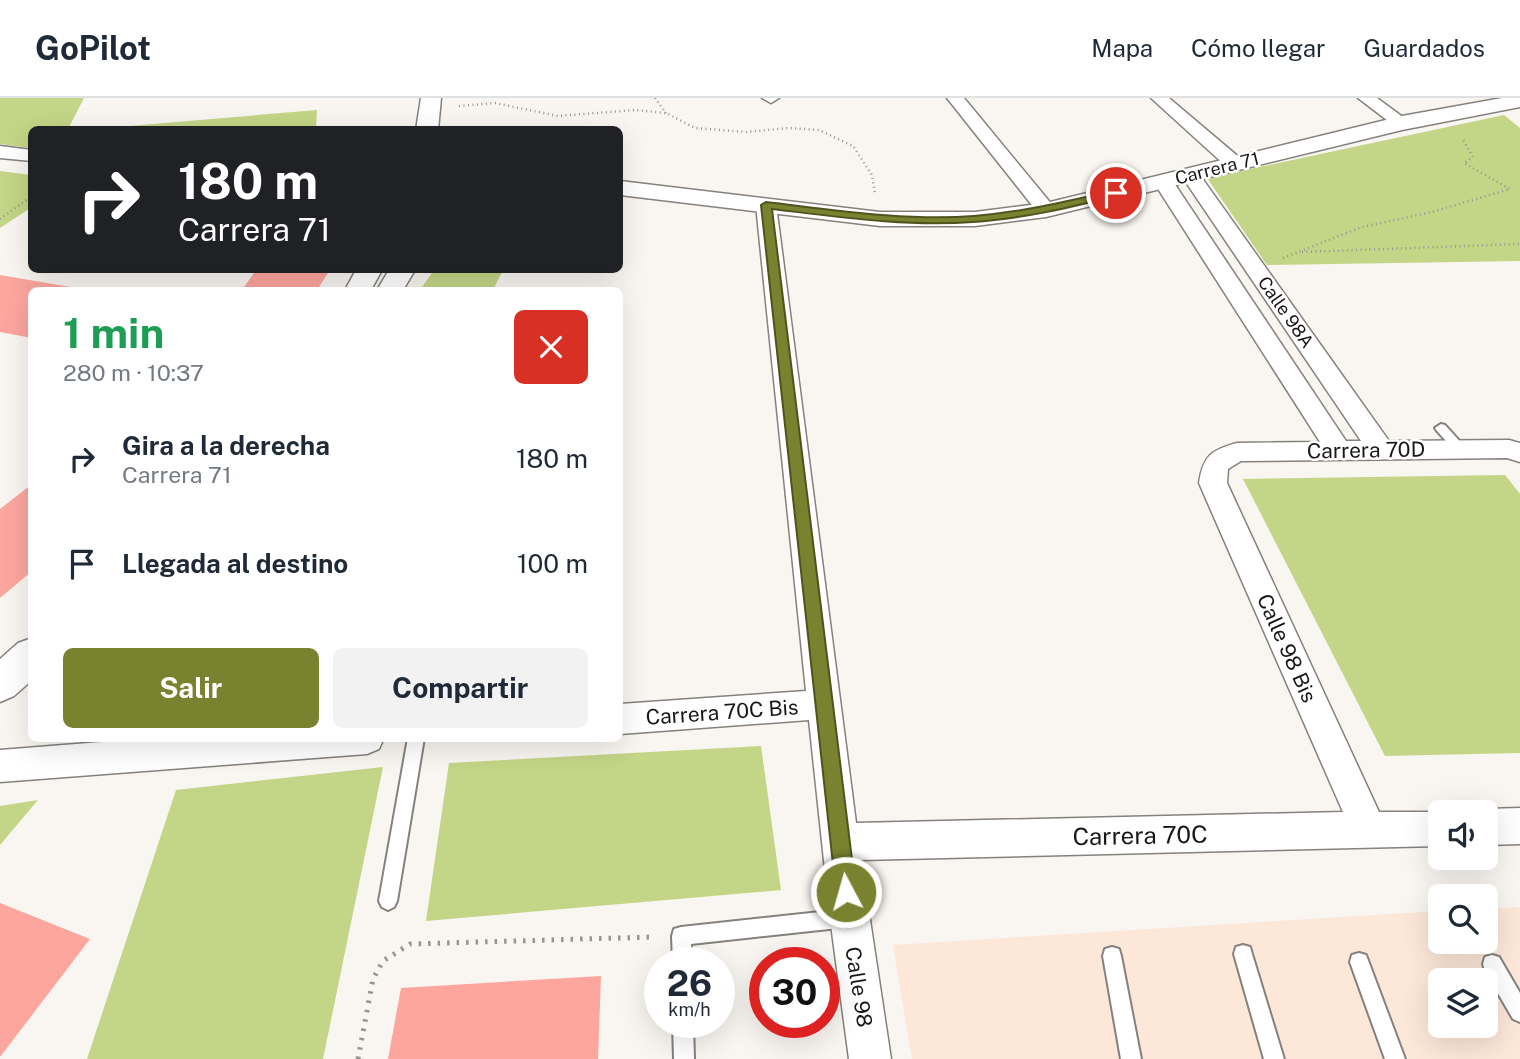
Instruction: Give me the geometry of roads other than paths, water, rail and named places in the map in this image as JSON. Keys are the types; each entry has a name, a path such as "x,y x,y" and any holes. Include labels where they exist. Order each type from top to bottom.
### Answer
{"street":[{"path":"955,98 1046,210"},
{"path":"1159,98 1234,163"},
{"path":"1366,98 1402,123"},
{"name":"Carrera 71","path":"623,188 880,219 975,219 1046,210 1402,123 1519,102"},
{"path":"0,152 28,156"},
{"name":"Calle 98A","path":"1190,175 1381,450"},
{"name":"Calle 98A","path":"1163,181 1339,451"},
{"name":"Calle 98","path":"766,205 849,917 870,1059"},
{"name":"Carrera 70D","path":"1215,464 1237,452 1509,449 1520,453"},
{"name":"Calle 98 Bis","path":"1215,464 1213,484 1369,830"},
{"path":"0,684 28,659"},
{"name":"Carrera 70C Bis","path":"623,719 824,704"},
{"path":"0,766 315,742"},
{"path":"1498,827 1520,826"},
{"name":"Carrera 70C","path":"841,842 1428,828"}],"lane":[{"path":"1441,428 1460,449"},
{"path":"388,901 415,742"},
{"path":"681,947 681,936 849,917"},
{"path":"1243,954 1274,1059"},
{"path":"1112,957 1132,1059"},
{"path":"1359,962 1395,1059"},
{"path":"1492,964 1520,1012"},
{"path":"683,1038 684,1059"}]}
